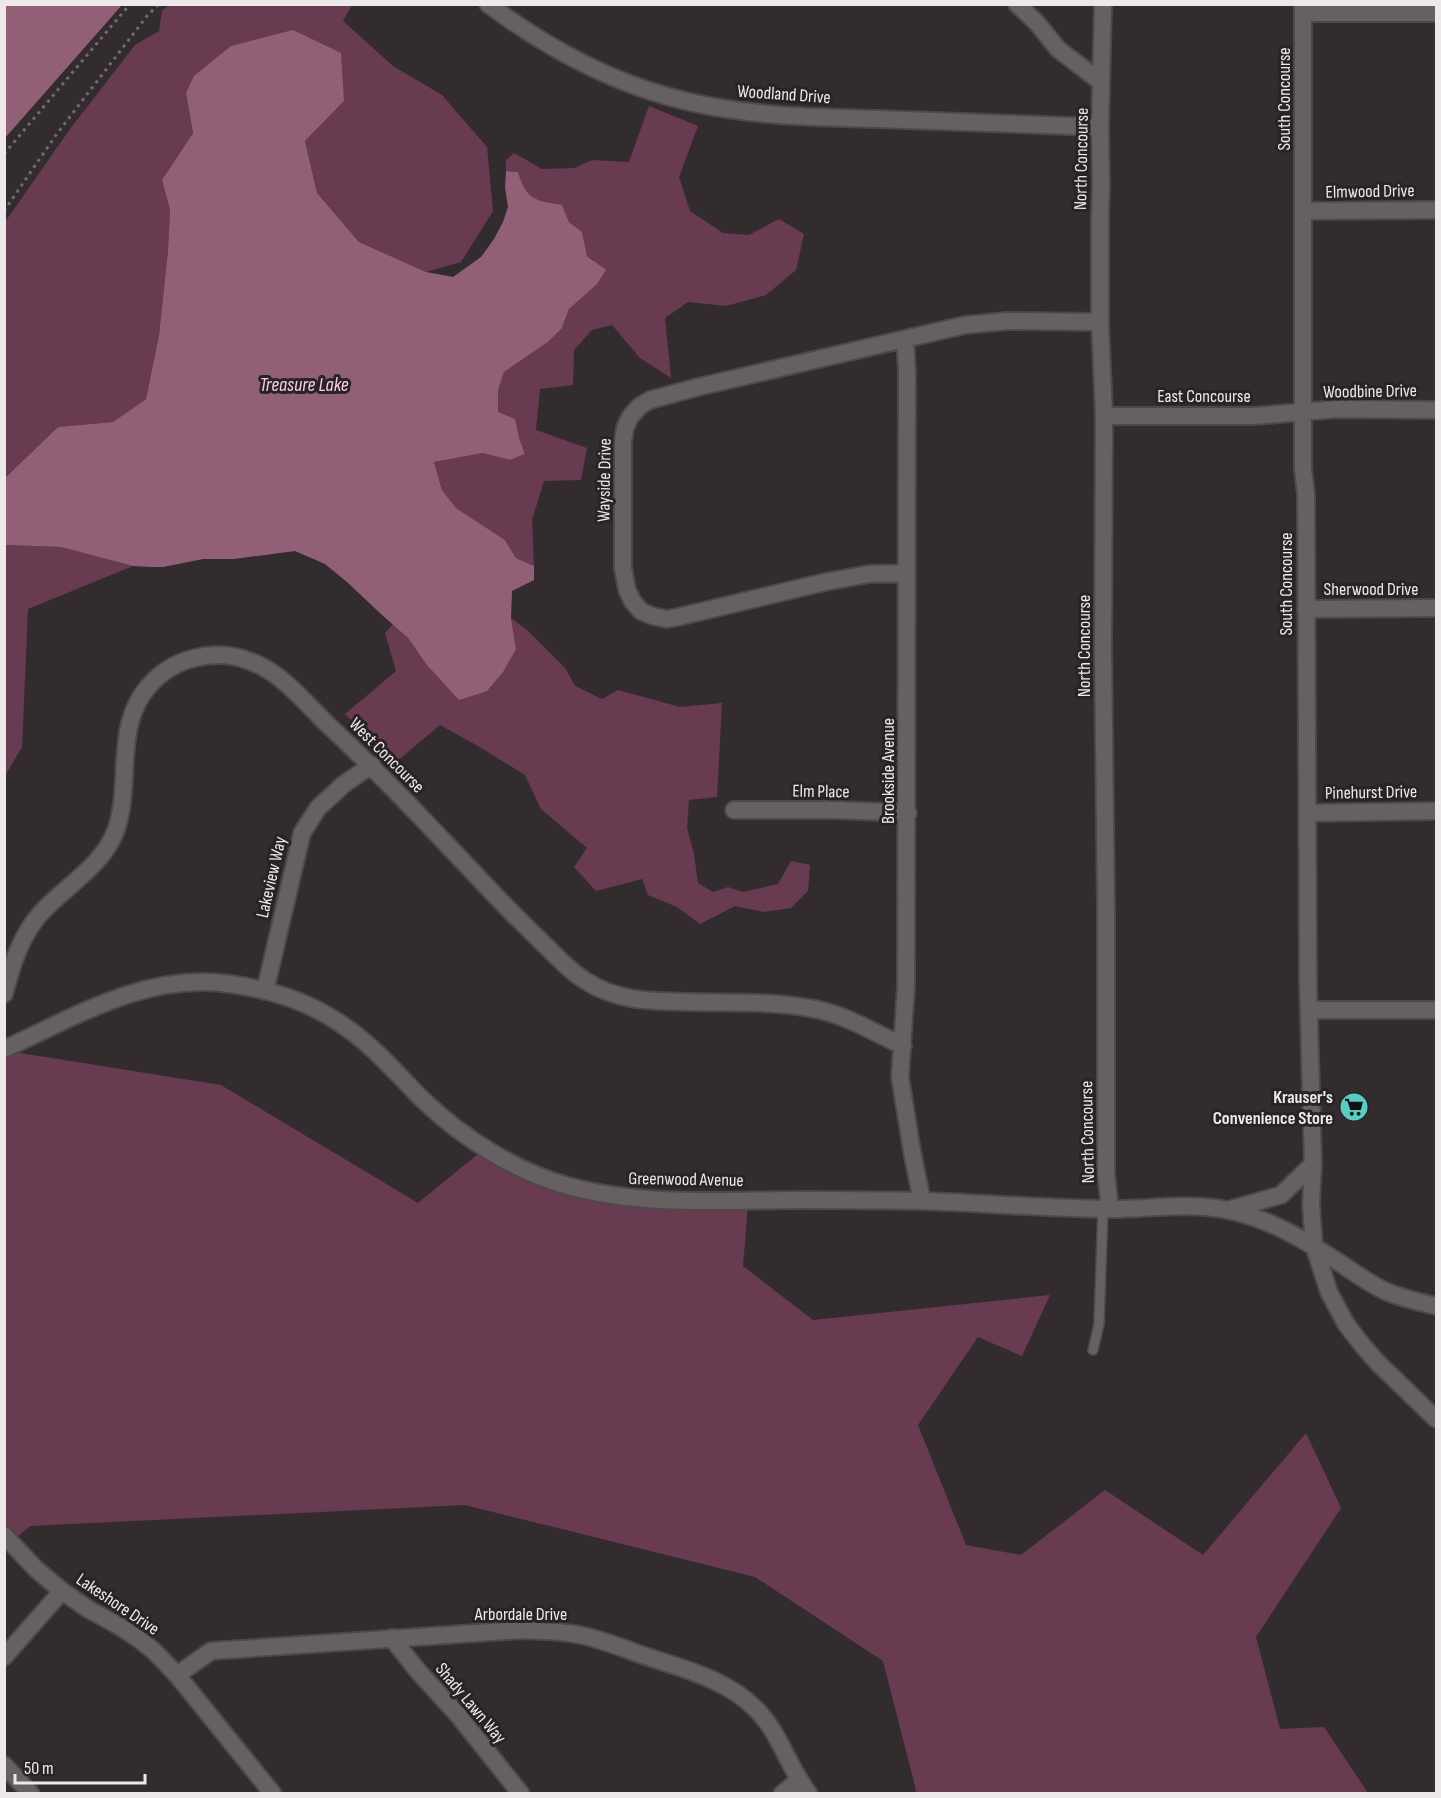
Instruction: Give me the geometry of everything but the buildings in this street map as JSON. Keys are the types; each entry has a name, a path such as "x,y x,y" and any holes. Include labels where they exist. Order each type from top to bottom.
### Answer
{"street":[{"name":"Woodland Drive","path":"488,4 539,40 596,69 640,88 702,105 774,115 1100,127"},
{"path":"1017,4 1037,23 1058,49 1101,82"},
{"name":"North Concourse","path":"1103,4 1100,127 1104,416 1102,651 1107,1209"},
{"path":"1303,9 1437,13"},
{"name":"South Concourse","path":"1303,9 1303,469 1306,495 1309,1010 1313,1164 1311,1205 1314,1246 1329,1292 1346,1324 1377,1362 1437,1419"},
{"name":"Elmwood Drive","path":"1303,211 1437,210"},
{"name":"Wayside Drive","path":"907,573 869,573 667,619 641,611 627,590 623,567 622,474 625,428 630,417 640,406 650,400 698,387 982,322 1101,322"},
{"name":"Brookside Avenue","path":"905,339 908,813 906,986 900,1077 922,1201"},
{"name":"Woodbine Drive","path":"1304,413 1338,409 1437,410"},
{"name":"East Concourse","path":"1104,416 1253,416 1304,413"},
{"name":"Sherwood Drive","path":"1306,609 1437,608"},
{"name":"West Concourse","path":"4,994 18,950 28,931 54,900 96,862 115,831 123,803 130,719 142,694 172,666 211,654 230,655 263,666 282,681 372,765 525,927 570,970 595,987 618,996 646,1001 769,1004 810,1008 847,1019 903,1046"},
{"name":"Lakeview Way","path":"265,992 302,832 318,808 344,784 372,765"},
{"name":"Elm Place","path":"734,810 908,813"},
{"name":"Pinehurst Drive","path":"1307,813 1437,811"},
{"name":"Greenwood Avenue","path":"4,1049 109,1000 154,986 185,982 232,984 305,1004 340,1023 372,1048 426,1102 461,1131 511,1163 563,1185 606,1195 647,1200 922,1201 1107,1209 1204,1207 1227,1210 1278,1226 1384,1290 1417,1302 1437,1305"},
{"path":"1309,1010 1437,1010"},
{"name":"Greenwood Avenue","path":"1227,1210 1281,1196 1313,1164"},
{"name":"Lakeshore Drive","path":"4,1535 36,1569 62,1591 139,1639 177,1675 273,1794"},
{"path":"4,1657 62,1591"},
{"name":"Arbordale Drive","path":"177,1675 211,1651 521,1630 557,1631 596,1639 691,1671 728,1688 756,1709 777,1735 799,1780 809,1794"},
{"name":"Shady Lawn Way","path":"392,1638 521,1794"},
{"path":"4,1765 32,1794"},
{"path":"782,1794 799,1780"}],"lane":[{"path":"1093,1350 1099,1324 1107,1209"}],"path":[{"path":"4,154 130,4"},
{"path":"4,211 56,135 147,16 159,4"}],"shaded area":[{"path":"169,5 352,5 343,21 393,66 442,95 487,147 493,211 461,262 426,272 359,242 317,193 305,141 344,101 186,93 193,133 162,180 170,210 168,251 159,335 146,399 113,422 58,427 5,478 5,222 70,129 135,45 159,31 162,11"},
{"path":"649,106 698,126 679,177 690,211 723,233 749,235 779,219 804,234 796,270 766,295 726,306 688,302 665,318 671,378 640,358 612,325 592,330 574,350 573,385 540,389 536,430 587,448 581,480 544,481 532,520 534,566 516,558 505,540 456,508 442,490 434,462 483,453 510,460 525,454 519,438 498,412 498,390 504,372 548,342 562,328 569,309 582,297 594,260 587,256 582,232 569,222 562,205 533,198 525,189 518,172 506,171 506,160 514,153 542,169 574,168 592,160 629,162"},
{"path":"5,545 61,547 133,566 28,609 22,747 5,776"},
{"path":"511,618 527,630 566,669 575,686 602,699 618,690 680,707 722,703 717,797 689,800 687,828 698,883 713,892 728,887 743,892 778,884 791,861 810,865 808,891 791,908 764,912 735,906 700,924 677,907 648,895 642,879 596,891 574,867 587,848 541,809 525,775 440,725 395,763 345,714 396,671 385,633 393,624 408,638 426,664 516,649"},
{"path":"14,1052 221,1085 418,1203 484,1149 641,1203 748,1205 743,1266 813,1320 1050,1295 1022,1356 978,1337 918,1425 966,1545 1021,1555 1105,1490 1203,1555 1306,1433 1341,1508 1256,1637 1280,1729 1324,1727 1368,1793 915,1793 883,1661 755,1577 465,1505 30,1526 5,1547 4,1057"}],"water":[{"path":"4,5 122,5 5,138"},
{"name":"Treasure Lake","path":"293,30 341,53 344,101 305,141 317,193 359,242 426,272 453,277 481,257 494,239 508,207 505,187 506,171 518,172 525,189 533,198 562,205 569,222 582,232 587,256 606,270 597,284 569,309 562,328 548,342 504,372 498,390 498,412 515,419 525,454 510,460 483,453 434,462 442,490 456,508 505,540 516,558 534,566 534,580 512,591 511,618 516,649 503,672 487,691 459,700 426,664 408,638 347,582 325,564 295,551 234,559 203,559 152,567 133,566 61,547 5,545 5,478 58,427 113,422 146,399 159,335 168,251 170,210 162,180 193,133 186,93 194,76 231,46"}],"place":[{"name":"Krauser's Convenience Store","path":"1354,1107"}]}
